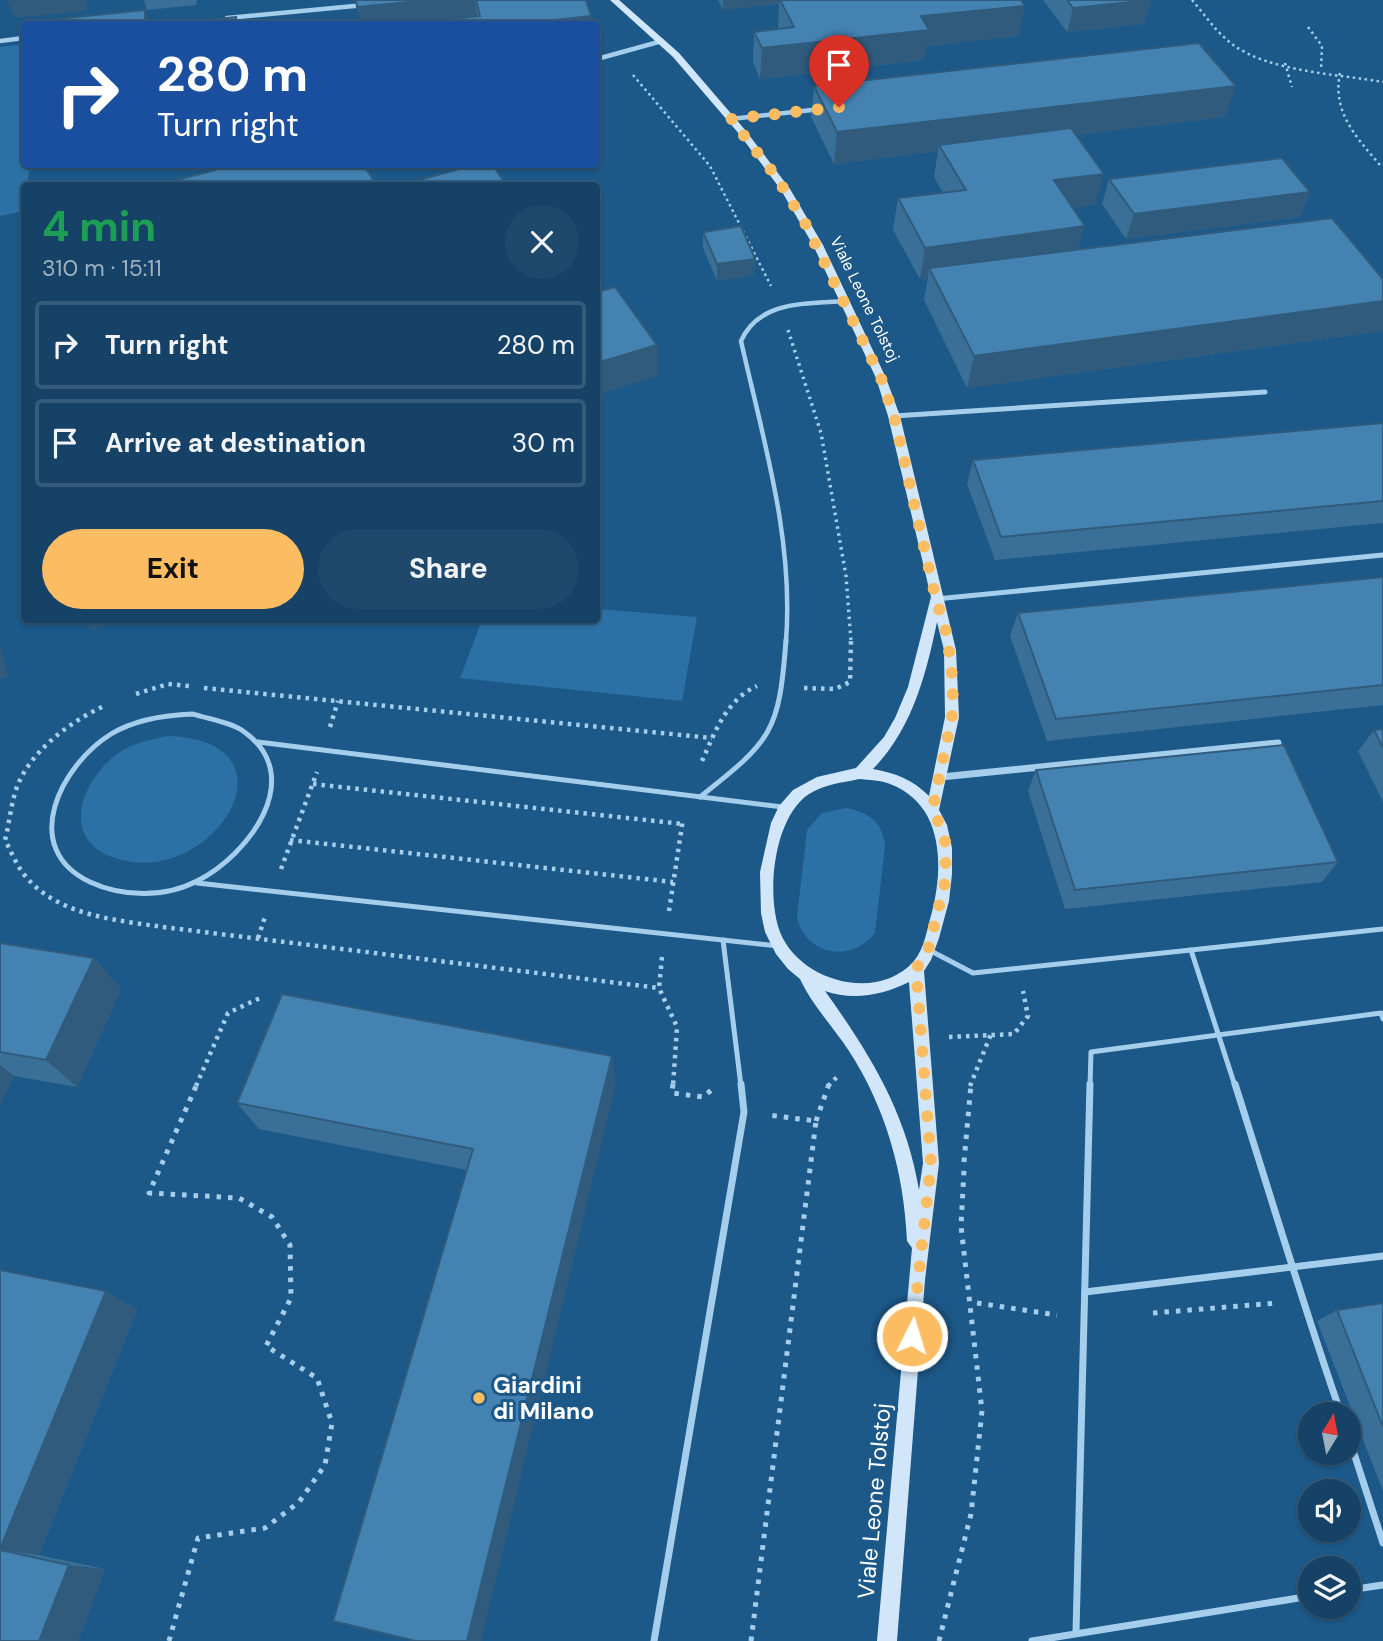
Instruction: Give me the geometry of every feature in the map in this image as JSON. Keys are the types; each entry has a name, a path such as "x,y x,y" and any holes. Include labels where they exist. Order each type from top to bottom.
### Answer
{"street":[{"name":"Viale Leone Tolstoj","path":"614,0 662,41 731,119 785,189 818,245 881,378 894,416 950,650 952,717 933,807"},
{"path":"219,19 370,4"},
{"path":"195,21 205,20"},
{"path":"0,41 21,38"},
{"path":"600,58 662,41"},
{"path":"731,119 825,109"},
{"path":"894,416 1265,392"},
{"path":"936,599 1383,555"},
{"name":"Viale Leone Tolstoj","path":"860,773 891,738 909,707 918,683 936,599"},
{"path":"941,777 1278,743"},
{"path":"786,807 801,793 821,782 860,773 873,774 902,782 933,807 945,841 947,865 944,890 928,950 916,969 876,988 863,990 835,988 808,979"},
{"name":"Viale Leone Tolstoj","path":"786,807 773,839 765,884 768,917 778,946 808,979 869,1071 887,1109 905,1160 911,1188 915,1219 916,1280"},
{"name":"Viale Leone Tolstoj","path":"887,1641 916,1280 931,1163 916,969"}],"lane":[{"path":"700,797 747,761 764,740 777,717 787,644 782,539 763,433 741,341 744,330 752,320 770,311 845,301"},
{"path":"193,714 219,718 240,728 258,742 270,764 273,789 267,816 250,842 226,865 195,883 157,894 120,894 88,884 64,865 51,840 51,811 61,782 82,755 111,734 137,722 166,715 193,714"},
{"path":"258,742 786,807"},
{"path":"195,883 778,946"},
{"path":"928,950 973,972 1383,929"},
{"path":"654,1641 744,1112 723,940"},
{"path":"1191,950 1294,1267 1302,1301 1337,1402"},
{"path":"1076,1632 1091,1052 1381,1013 1383,1019"},
{"path":"1085,1292 1383,1256"},
{"path":"1358,1465 1383,1543"},
{"path":"1361,1588 1383,1585"},
{"path":"1032,1641 1298,1598"}],"path":[{"path":"1192,0 1222,36 1240,50 1265,59 1383,82"},
{"path":"1308,27 1317,34 1323,45 1321,70"},
{"path":"1285,63 1292,87"},
{"path":"1340,74 1335,88 1339,107 1351,130 1381,165"},
{"path":"168,684 712,738"},
{"path":"258,938 290,840 313,784 338,701"},
{"path":"313,784 683,824"},
{"path":"290,840 673,883"},
{"path":"169,1641 198,1538 265,1528 299,1502 325,1465 332,1423 317,1378 266,1346 291,1298 290,1245 272,1217 239,1198 149,1193 228,1013 260,998"},
{"path":"939,1641 971,1514 982,1411 961,1227 969,1089 991,1034"},
{"path":"744,1112 817,1121 751,1641"}],"shaded area":[{"path":"21,44 21,168 30,168 27,182 21,182 21,212 0,216 0,47"},
{"path":"600,609 697,617 682,701 460,678 481,623 600,623"},
{"path":"167,736 209,744 232,762 237,786 229,812 210,836 182,854 148,863 112,857 95,848 85,836 81,822 82,807 95,778 105,765 123,750"},
{"path":"846,808 867,815 878,824 885,846 875,933 865,943 842,952 819,947 809,940 797,917 807,830 822,813"}],"building":[{"path":"356,0 431,0 357,7"},
{"path":"476,0 586,0 591,16 546,21 428,21 480,16"},
{"path":"780,0 1021,0 1025,6 921,16 929,30 762,48 754,32 794,27"},
{"path":"1067,0 1151,0 1073,8"},
{"path":"145,10 145,21 46,20"},
{"path":"236,17 237,21 194,21"},
{"path":"1199,43 1236,86 837,132 814,86"},
{"path":"1071,128 1104,174 1054,180 1085,226 925,248 898,198 966,190 939,145"},
{"path":"1282,158 1310,192 1134,214 1109,179"},
{"path":"222,168 366,168 374,182 170,182"},
{"path":"463,168 495,168 504,182 412,182"},
{"path":"1332,218 1383,279 1383,301 974,356 929,268"},
{"path":"741,226 755,259 717,264 703,232"},
{"path":"615,287 657,345 600,362 600,291"},
{"path":"1383,423 1383,501 1001,537 973,460"},
{"path":"1383,577 1383,685 1056,719 1018,613"},
{"path":"1383,729 1383,748 1374,730"},
{"path":"1284,745 1338,862 1075,890 1036,770"},
{"path":"0,943 94,958 46,1060 0,1052"},
{"name":"Giardini di Milano","path":"282,994 612,1056 467,1641 415,1641 333,1621 473,1149 237,1103"},
{"path":"0,1270 106,1291 0,1549"},
{"path":"1383,1303 1383,1427 1337,1310"},
{"path":"0,1550 69,1565 39,1641 0,1641"}],"place":[{"name":"Giardini di Milano","path":"479,1398"}],"route":[{"path":"839,107 731,119 785,189 818,245 881,378 894,416 950,650 952,717 933,807 945,841 946,878 928,950 916,969 931,1163 926,1220 916,1280 912,1336"}]}
